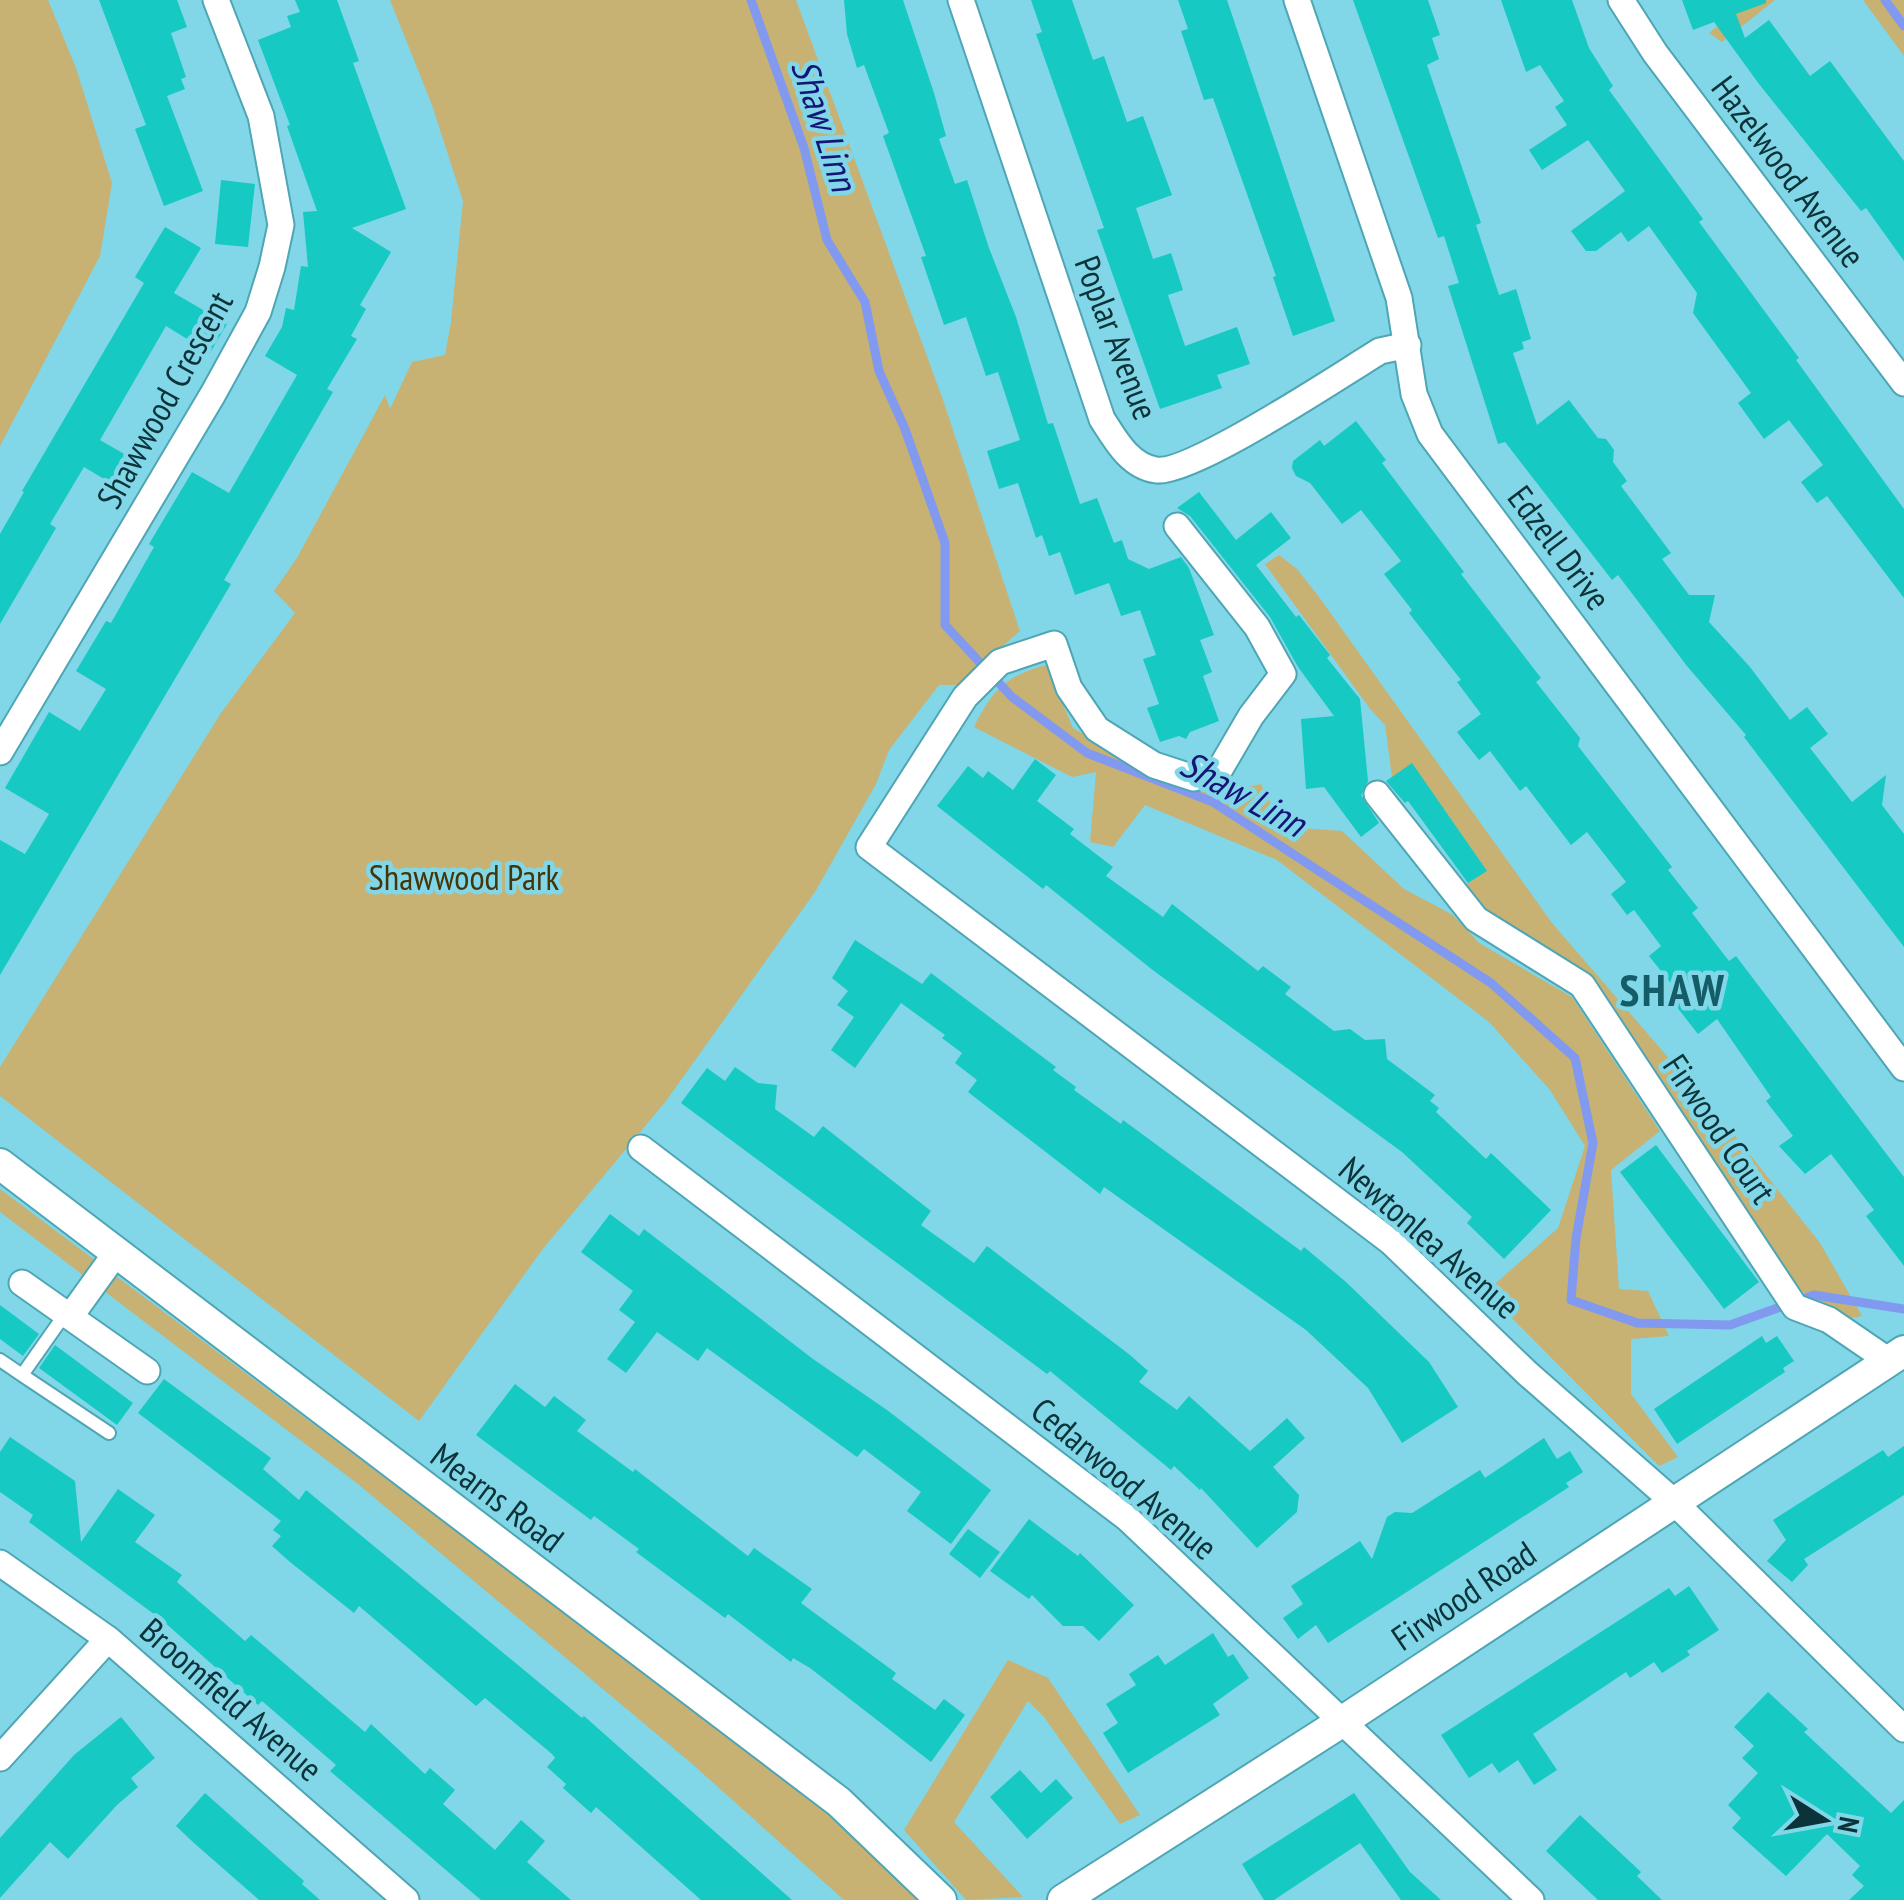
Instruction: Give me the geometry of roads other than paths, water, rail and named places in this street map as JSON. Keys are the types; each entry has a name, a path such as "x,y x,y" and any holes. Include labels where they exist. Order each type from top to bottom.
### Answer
{"street":[{"name":"Shawwood Crescent","path":"0,752 213,394 258,312 272,267 281,225 262,116 216,0"},
{"name":"Poplar Avenue","path":"960,0 1102,418 1124,454 1156,470 1196,462 1380,351 1408,345"},
{"name":"Edzell Drive","path":"1297,0 1399,298 1414,394 1430,434 1904,1068"},
{"name":"Hazelwood Avenue","path":"1621,0 1663,64 1904,384"},
{"name":"Newtonlea Avenue","path":"1177,526 1257,627 1283,674 1251,716 1220,769 1194,778 1154,766 1097,729 1069,688 1054,644 1000,662 965,697 868,846 1391,1242 1528,1374 1674,1502 1904,1729"},
{"name":"Firwood Court","path":"1377,794 1476,919 1582,985 1795,1307 1829,1320 1897,1356"},
{"name":"Cedarwood Avenue","path":"642,1148 1126,1518 1531,1900"},
{"name":"Mearns Road","path":"0,1164 839,1802 941,1900"},
{"path":"68,1315 116,1253"},
{"path":"22,1284 147,1371"},
{"name":"Firwood Road","path":"1063,1900 1897,1356"},
{"name":"Broomfield Avenue","path":"0,1564 108,1640 406,1900"},
{"path":"0,1758 108,1640"}],"lane":[{"path":"22,1375 68,1315"},
{"path":"0,1360 108,1434"}],"waterway":[{"name":"Shaw Linn","path":"751,0 804,148 827,240 865,302 879,371 905,429 945,543 945,625 1012,697 1087,753 1213,802 1491,983 1575,1058 1593,1143 1576,1238 1571,1300 1637,1323 1730,1325 1814,1295 1904,1309"},
{"path":"1885,0 1904,26"}],"district":[{"name":"SHAW","path":"1673,990"}],"park label":[{"name":"Shawwood Park","path":"464,878"}]}
